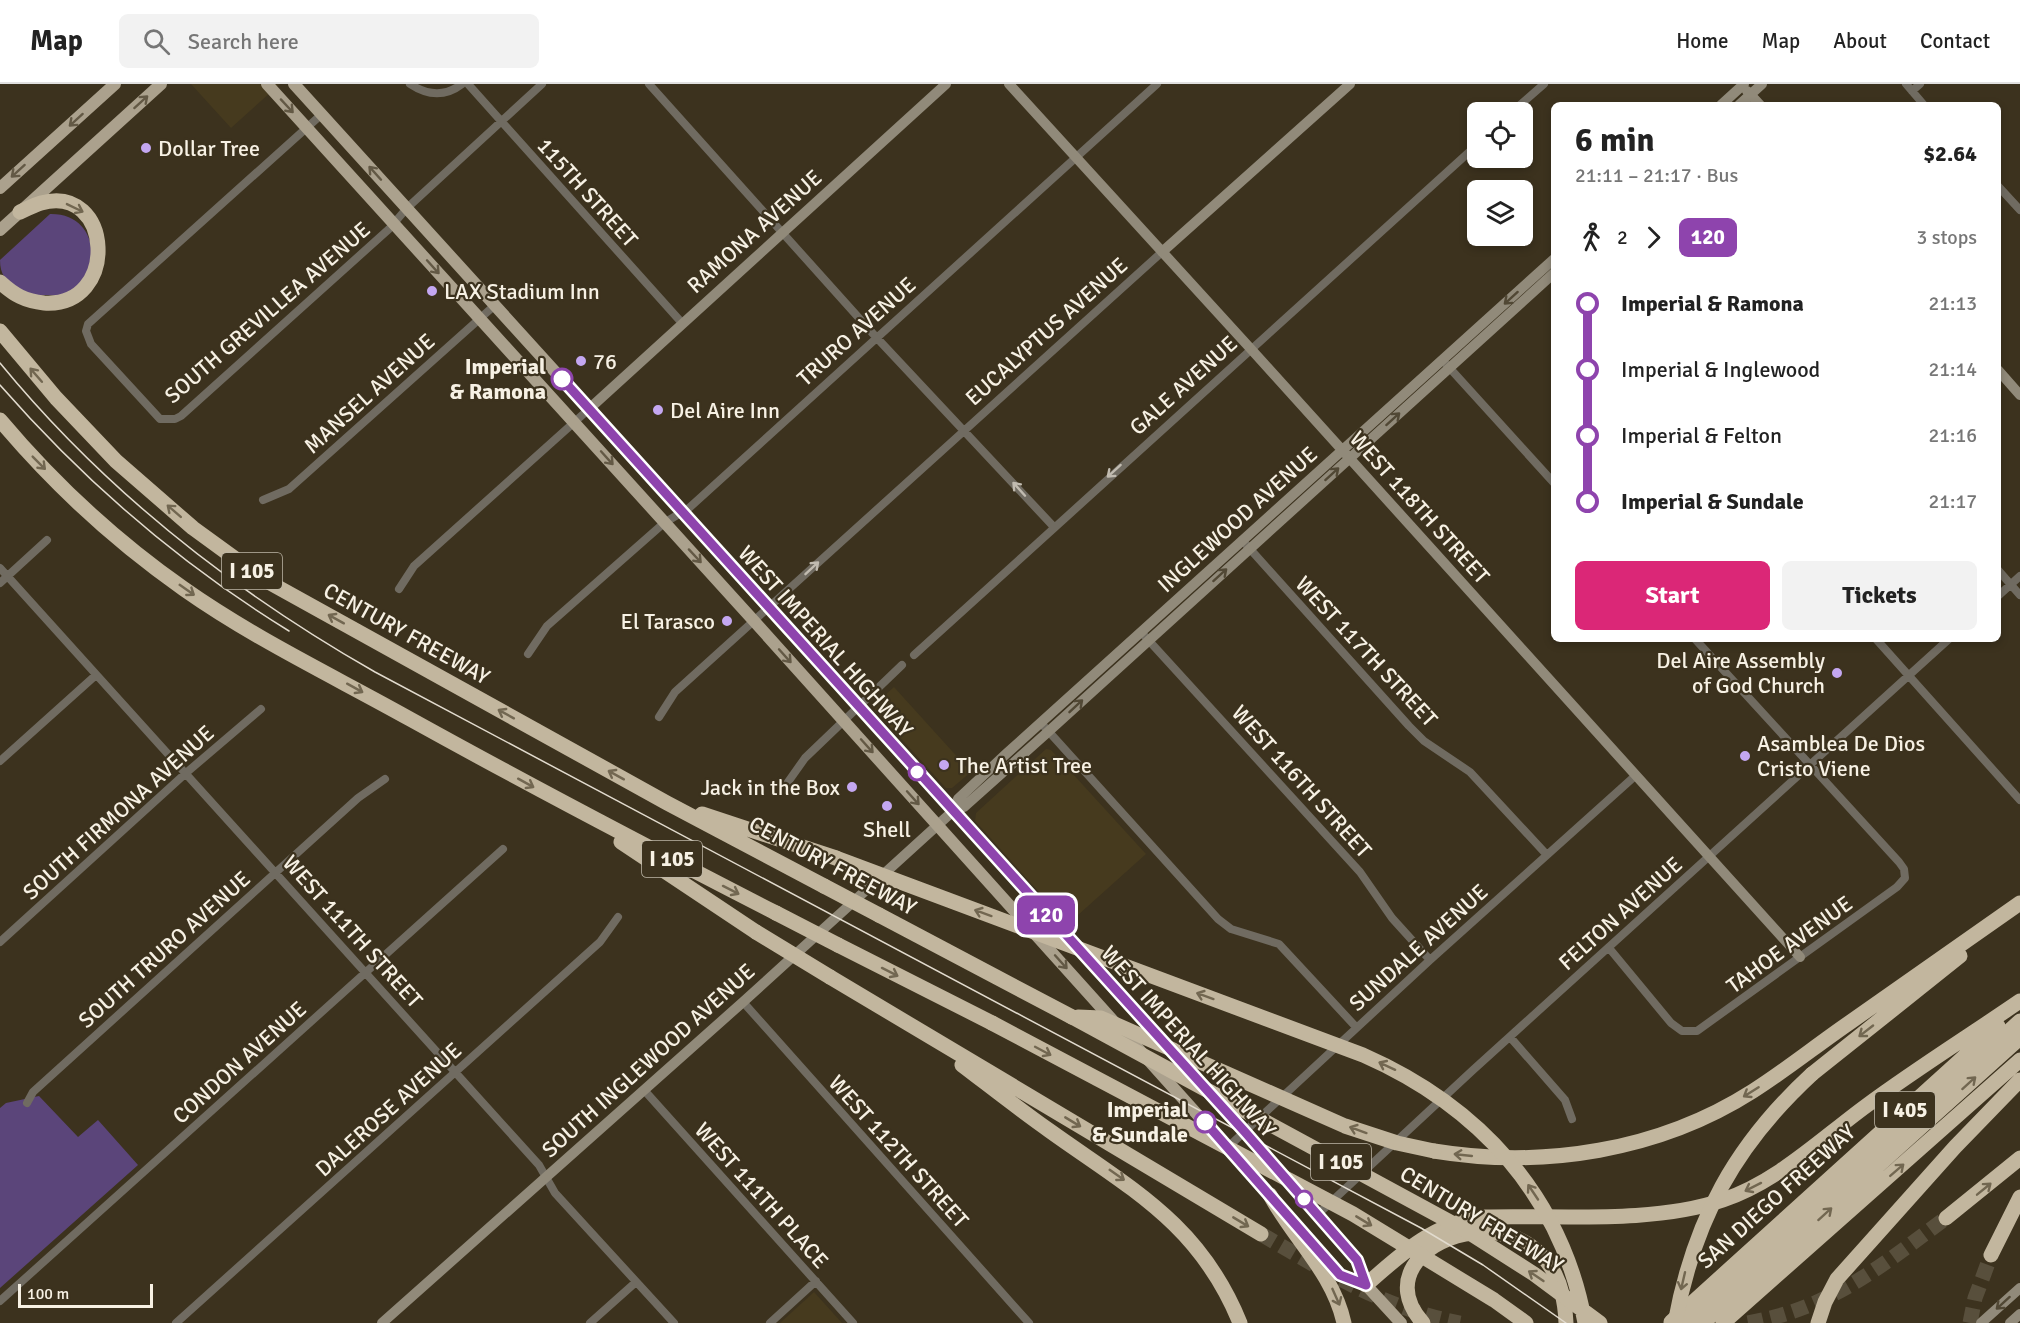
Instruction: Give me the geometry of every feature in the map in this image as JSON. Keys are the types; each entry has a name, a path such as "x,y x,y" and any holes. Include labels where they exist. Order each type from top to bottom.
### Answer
{"highway":[{"path":"0,282 12,294 30,302 65,302 81,292 94,274 100,251 96,228 82,209 56,201 41,202 20,212"},
{"name":"CENTURY FREEWAY","path":"0,331 56,398 116,461 193,528 263,579 667,803 1072,1017 1466,1230 1534,1274 1600,1323"},
{"name":"I 105","path":"0,420 76,500 126,544 184,589 238,624 567,805 992,1023 1353,1214 1438,1265 1526,1323"},
{"path":"667,803 772,835 836,858 1364,1055 1429,1088 1484,1132 1531,1188 1564,1251 1585,1323"},
{"path":"567,805 756,933 1261,1234"},
{"path":"1072,1017 1101,1018 1246,1084 1370,1135 1434,1151 1494,1158 1576,1154 1659,1134 1732,1103 2020,905"},
{"path":"1672,1323 1689,1258 1725,1178 1739,1155 1774,1112 1812,1074 2020,905"},
{"path":"1366,1285 1418,1240 1444,1226 1473,1218 1663,1213 1706,1205 1738,1194 1779,1171 1868,1104 2020,1004"},
{"name":"SAN DIEGO FREEWAY","path":"1672,1323 2020,1004"},
{"path":"897,1017 1051,1132 1118,1176 1150,1201 1197,1250 1224,1291 1240,1323"},
{"path":"1688,1323 2020,1021"},
{"path":"1703,1323 2020,1038"},
{"name":"I 405","path":"1723,1323 2020,1060"},
{"path":"1818,1323 1825,1302 1838,1279 1955,1147 2020,1080"},
{"path":"1946,1218 2020,1158"},
{"path":"1270,1195 1285,1224 1328,1279 1344,1323"},
{"path":"1990,1255 2020,1197"},
{"path":"1423,1323 1410,1305 1406,1291 1410,1272 1418,1259 1440,1242 1481,1231 1515,1238 1532,1247 1547,1261 1562,1291 1566,1323"},
{"path":"1737,1323 1790,1264"}],"main road":[{"path":"0,188 116,84"},
{"path":"0,230 161,84"},
{"name":"WEST IMPERIAL HIGHWAY","path":"267,84 575,422 1228,1147 1340,1275 1366,1285"},
{"name":"WEST IMPERIAL HIGHWAY","path":"294,84 952,812 1245,1132 1357,1260 1366,1285 1401,1323"}],"street":[{"path":"410,84 423,92 440,94 454,90 462,84"},
{"name":"115TH STREET","path":"468,84 682,323"},
{"name":"SOUTH GREVILLEA AVENUE","path":"307,128 88,324 86,331 91,344 154,415 167,420 181,416 394,224 407,208 500,120 542,84"},
{"path":"650,84 876,337 1053,526"},
{"name":"RAMONA AVENUE","path":"589,409 946,84"},
{"name":"WEST 118TH STREET","path":"1008,84 1250,348 1800,957"},
{"name":"TRURO AVENUE","path":"528,654 547,626 664,523 712,487 1157,84"},
{"name":"EUCALYPTUS AVENUE","path":"770,609 1350,84"},
{"path":"1523,102 1544,84"},
{"path":"1742,102 1762,84"},
{"path":"1906,84 1921,102"},
{"path":"1912,92 1920,84"},
{"path":"1724,102 1742,85 1757,102"},
{"path":"307,128 322,114"},
{"name":"GALE AVENUE","path":"914,655 1053,526 1467,154"},
{"path":"2001,189 2020,210"},
{"name":"INGLEWOOD AVENUE","path":"1346,454 1442,359 1550,274"},
{"name":"INGLEWOOD AVENUE","path":"938,825 952,812 958,799 1045,727 1346,454 1450,368 1550,274"},
{"name":"MANSEL AVENUE","path":"263,500 290,489 495,305"},
{"path":"1442,359 1551,480"},
{"path":"2001,373 2020,394"},
{"path":"399,589 414,566 589,409"},
{"path":"4,580 47,540"},
{"name":"WEST 117TH STREET","path":"1246,544 1409,726 1425,741 1470,772 1547,855"},
{"name":"WEST 111TH STREET","path":"0,568 4,580 96,675 276,872 539,1165 555,1193 674,1323"},
{"path":"2001,574 2020,595"},
{"path":"2001,593 2020,576"},
{"path":"659,717 675,692 770,609"},
{"name":"WEST 116TH STREET","path":"1145,636 1360,872 1392,918 1430,960"},
{"path":"1698,642 1809,766"},
{"path":"1879,642 2020,800"},
{"name":"FELTON AVENUE","path":"1317,1215 1946,642"},
{"path":"788,782 805,758 902,665"},
{"path":"0,761 96,675"},
{"name":"SOUTH FIRMONA AVENUE","path":"0,942 186,773 261,709"},
{"path":"1045,727 1218,919 1231,929 1279,944 1356,1027"},
{"name":"TAHOE AVENUE","path":"1609,948 1671,1023 1690,1033 1706,1027 1897,887 1905,878 1904,869 1899,862 1809,766"},
{"name":"SUNDALE AVENUE","path":"1228,1147 1356,1027 1635,776"},
{"name":"SOUTH TRURO AVENUE","path":"27,1103 33,1092 276,872 358,798 385,779"},
{"name":"SOUTH INGLEWOOD AVENUE","path":"382,1323 938,825"},
{"name":"CONDON AVENUE","path":"0,1301 503,849"},
{"name":"DALEROSE AVENUE","path":"176,1323 600,942 618,917"},
{"name":"WEST 112TH STREET","path":"742,1002 1029,1323"},
{"path":"1510,1037 1565,1100 1572,1119"},
{"name":"WEST 111TH PLACE","path":"644,1090 853,1323"},
{"path":"770,1323 816,1281"},
{"path":"590,1323 636,1282"},
{"path":"1981,1323 2020,1288"},
{"path":"2010,1323 2020,1314"}],"shaded area":[{"path":"191,84 280,84 231,128"},
{"path":"50,214 66,216 79,223 87,234 91,246 91,260 87,273 79,285 66,294 58,296 27,294 7,281 1,270 0,260"},
{"path":"894,687 971,772 952,788 946,788 875,710 875,704"},
{"path":"1046,749 1051,750 1146,854 1068,924 975,821 976,813"},
{"path":"39,1096 78,1137 98,1120 138,1165 0,1288 0,1108 6,1103"},
{"path":"814,1292 842,1323 780,1323"}],"tunnel":[{"path":"1748,1323 1778,1316 1830,1296 1876,1269 1946,1218"},
{"path":"1261,1234 1357,1288 1407,1309 1460,1323"},
{"path":"1970,1323 1975,1298 1991,1255"}],"tram line":[{"path":"0,363 40,410 127,496 222,572 271,608 322,641 375,672 1421,1228 1483,1265 1566,1323"},
{"path":"0,385 65,455 135,519 210,578 289,631"}],"bus line":[{"name":"120","path":"562,379 857,707 1245,1132 1357,1260 1366,1285 1340,1275 1205,1122"}],"place":[{"name":"Dollar Tree","path":"146,148"},
{"name":"LAX Stadium Inn","path":"432,291"},
{"name":"76","path":"581,361"},
{"name":"Imperial & Ramona","path":"562,379"},
{"name":"Del Aire Inn","path":"658,410"},
{"name":"El Tarasco","path":"727,621"},
{"name":"Del Aire Assembly of God Church","path":"1837,673"},
{"name":"Asamblea De Dios Cristo Viene","path":"1745,756"},
{"name":"The Artist Tree","path":"944,765"},
{"name":"Jack in the Box","path":"852,787"},
{"name":"Shell","path":"887,806"},
{"name":"Imperial & Sundale","path":"1205,1122"}]}
